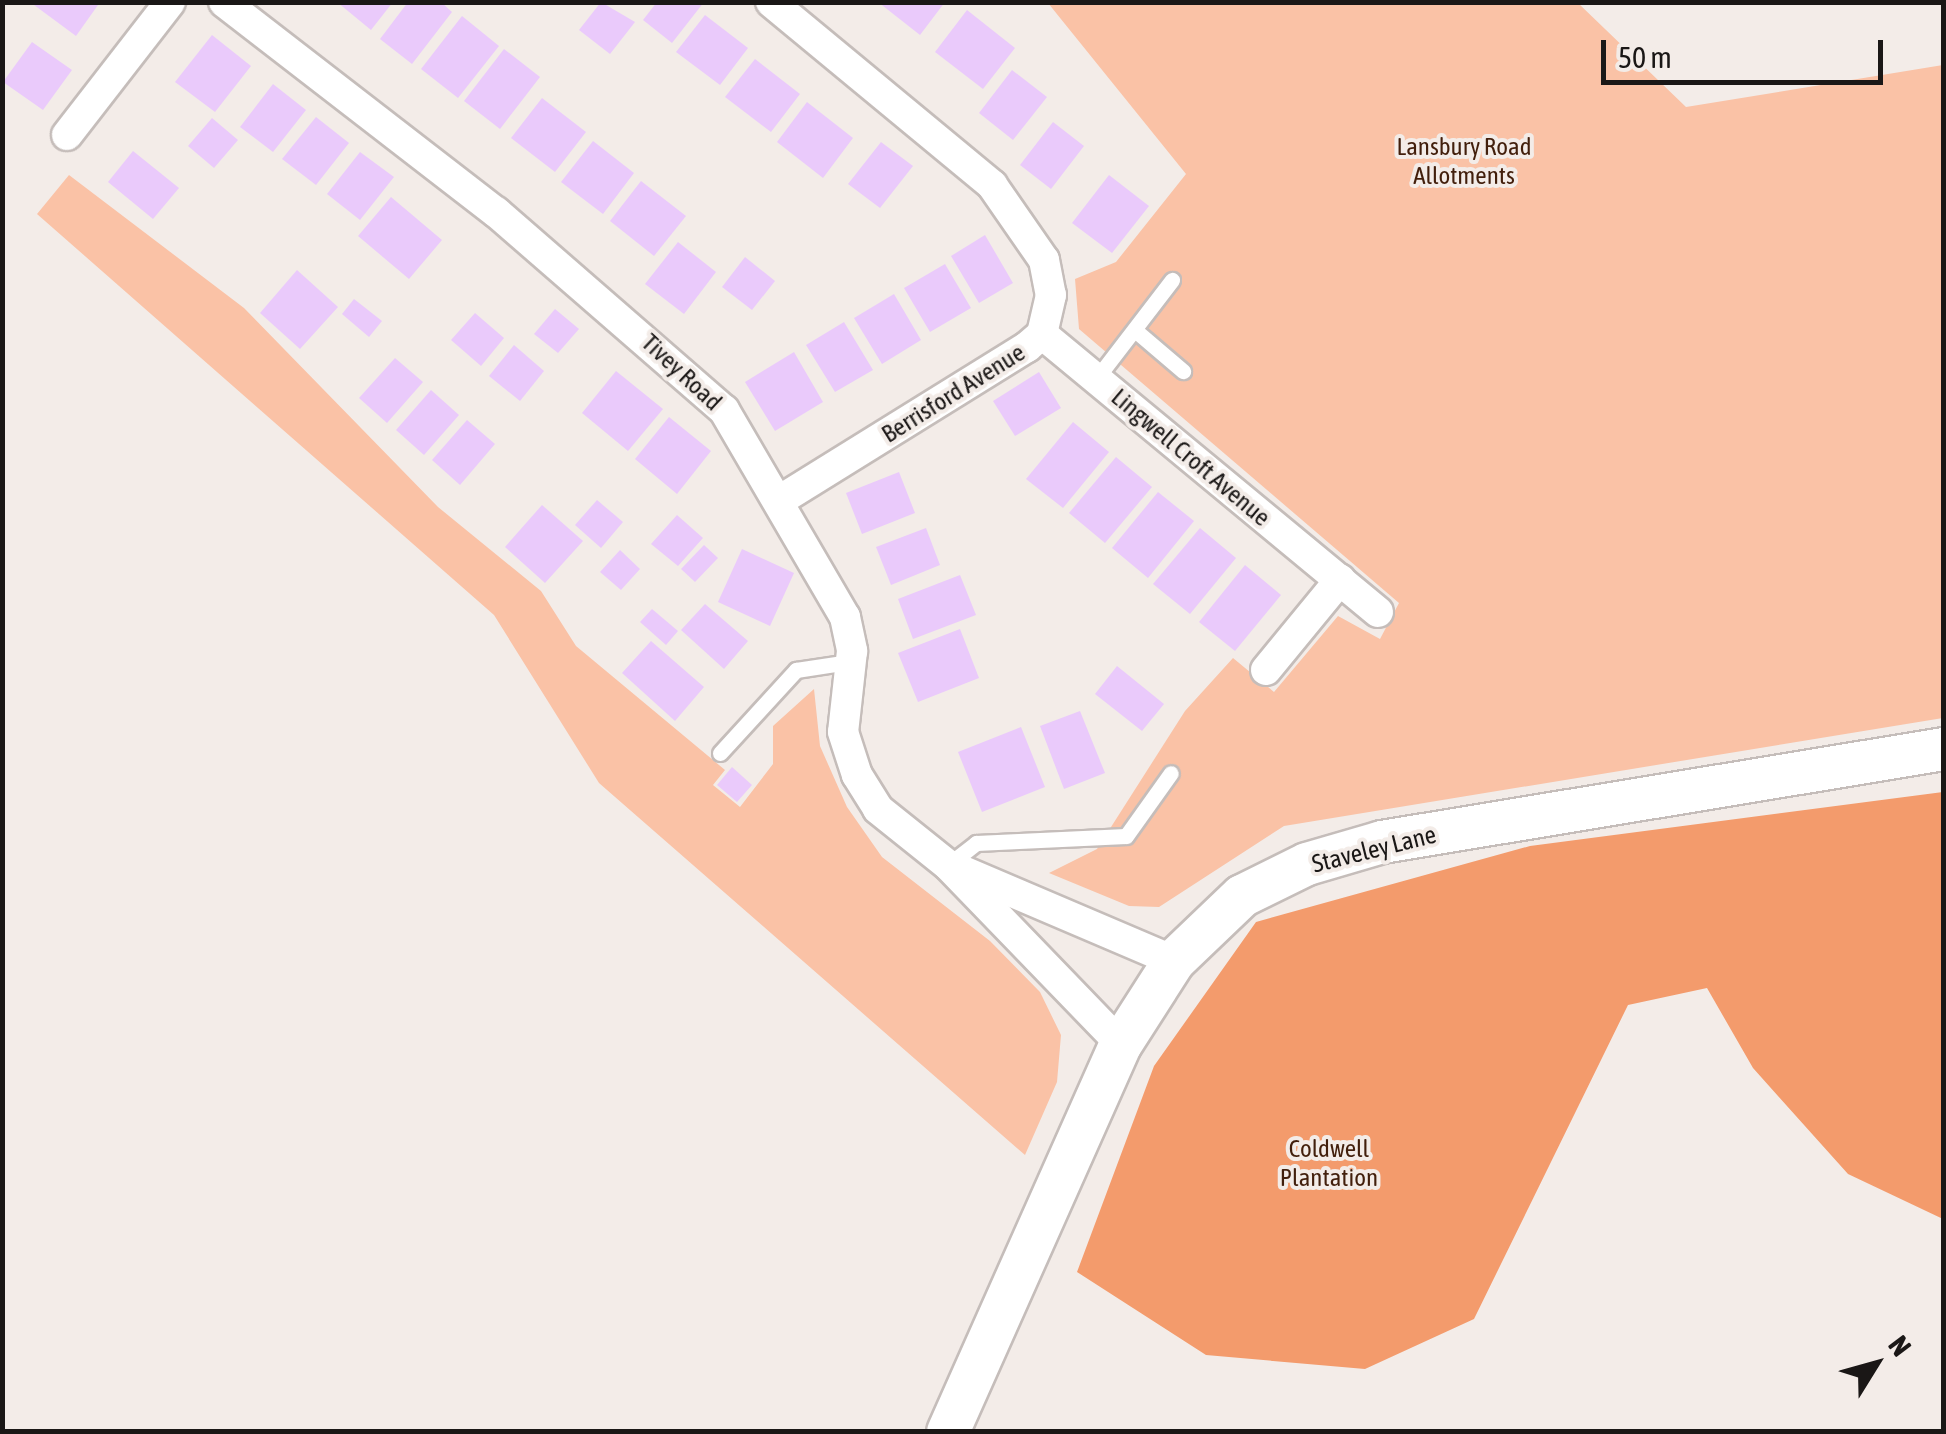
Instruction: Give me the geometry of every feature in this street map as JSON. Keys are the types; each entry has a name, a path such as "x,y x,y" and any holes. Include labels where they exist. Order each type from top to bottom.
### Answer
{"main road":[{"name":"Staveley Lane","path":"948,1432 1121,1044 1174,961 1242,896 1307,864 1382,842 1944,749"}],"street":[{"path":"66,135 170,2"},
{"name":"Tivey Road","path":"224,2 496,212 696,381 782,499 845,616 850,662 843,732 857,775 878,809 948,865 1121,1044"},
{"name":"Berrisford Avenue","path":"771,2 992,185 1044,260 1051,296 1042,334 782,499"},
{"name":"Lingwell Croft Avenue","path":"1042,334 1378,612"},
{"path":"1266,670 1340,580"},
{"name":"Tivey Road","path":"948,865 1174,961"}],"lane":[{"path":"1096,379 1172,280"},
{"path":"1136,331 1183,370"},
{"path":"720,753 796,670 850,662"},
{"path":"948,865 976,842 1126,836 1170,774"}],"green space":[{"name":"Lansbury Road Allotments","path":"1048,3 1578,3 1686,107 1943,65 1943,718 1284,826 1159,907 1129,906 1049,873 1097,849 1185,711 1233,658 1274,692 1338,616 1380,639 1399,603 1079,329 1075,279 1116,262 1186,174"},
{"path":"69,175 244,308 438,507 541,591 576,646 725,770 713,785 740,807 773,764 773,726 814,689 820,746 847,807 882,857 990,941 1040,992 1061,1035 1057,1082 1025,1155 599,783 494,615 37,214"},
{"name":"Coldwell Plantation","path":"1943,792 1943,1219 1848,1174 1753,1068 1707,988 1628,1005 1474,1319 1365,1369 1206,1355 1077,1272 1154,1066 1256,922 1530,846"}],"building":[{"path":"30,2 94,2 98,5 76,36"},
{"path":"337,2 393,2 371,30"},
{"path":"408,2 441,2 452,12 412,64 380,39"},
{"path":"601,2 635,22 610,54 579,30"},
{"path":"657,2 704,2 672,43 643,20"},
{"path":"878,2 945,2 920,35"},
{"path":"967,10 1015,48 983,89 935,52"},
{"path":"705,15 748,48 720,85 676,52"},
{"path":"462,16 499,46 458,98 421,69"},
{"path":"212,35 251,66 215,112 175,82"},
{"path":"32,42 72,70 43,110 3,82"},
{"path":"504,49 540,77 500,129 464,101"},
{"path":"755,59 800,94 771,132 725,97"},
{"path":"1012,70 1047,97 1013,140 979,113"},
{"path":"273,84 306,110 273,152 240,127"},
{"path":"542,98 586,132 555,172 511,138"},
{"path":"807,102 853,138 823,178 777,142"},
{"path":"316,117 349,143 316,185 282,159"},
{"path":"212,118 238,140 214,168 188,146"},
{"path":"1053,122 1084,146 1051,189 1020,165"},
{"path":"593,141 634,173 603,214 561,182"},
{"path":"881,142 913,166 880,208 848,184"},
{"path":"133,151 179,188 153,219 108,182"},
{"path":"360,152 394,177 360,220 327,194"},
{"path":"1109,175 1149,206 1112,253 1072,223"},
{"path":"641,181 686,216 654,256 610,221"},
{"path":"391,197 442,240 409,279 358,236"},
{"path":"985,235 1013,283 979,303 951,256"},
{"path":"678,242 716,272 684,314 645,284"},
{"path":"745,257 775,281 752,310 722,287"},
{"path":"945,264 971,308 930,332 904,288"},
{"path":"297,270 338,307 300,349 260,313"},
{"path":"894,294 921,340 882,364 854,318"},
{"path":"354,299 382,321 369,337 342,314"},
{"path":"555,309 579,329 558,353 534,334"},
{"path":"475,313 504,338 481,366 451,340"},
{"path":"844,322 873,370 835,392 806,345"},
{"path":"514,345 544,371 520,401 489,376"},
{"path":"794,352 823,402 775,431 745,382"},
{"path":"395,358 423,382 387,423 359,398"},
{"path":"616,371 663,409 628,451 582,413"},
{"path":"1039,372 1061,408 1015,436 993,401"},
{"path":"431,390 459,415 424,455 396,430"},
{"path":"669,417 711,451 677,494 635,459"},
{"path":"467,420 495,444 460,485 432,460"},
{"path":"1073,422 1109,452 1063,508 1026,479"},
{"path":"1116,457 1152,487 1105,543 1069,513"},
{"path":"899,472 915,513 862,534 846,493"},
{"path":"1158,492 1194,521 1148,578 1112,548"},
{"path":"597,500 623,522 601,548 575,525"},
{"path":"542,505 583,541 545,583 505,547"},
{"path":"677,515 703,538 678,566 651,544"},
{"path":"926,528 940,565 891,585 876,547"},
{"path":"1200,528 1236,558 1190,614 1153,584"},
{"path":"704,545 718,558 695,582 681,569"},
{"path":"742,549 794,573 770,626 718,602"},
{"path":"620,550 640,569 621,590 600,572"},
{"path":"1245,565 1281,595 1235,651 1199,622"},
{"path":"960,575 976,615 913,639 898,599"},
{"path":"705,604 748,641 724,669 681,630"},
{"path":"652,609 678,631 666,645 640,622"},
{"path":"960,629 979,678 918,702 898,653"},
{"path":"651,641 704,687 675,721 622,673"},
{"path":"1117,666 1164,704 1142,731 1095,694"},
{"path":"1080,711 1105,773 1064,789 1040,726"},
{"path":"1021,727 1045,787 982,812 958,752"},
{"path":"732,767 752,785 737,802 717,785"}]}
